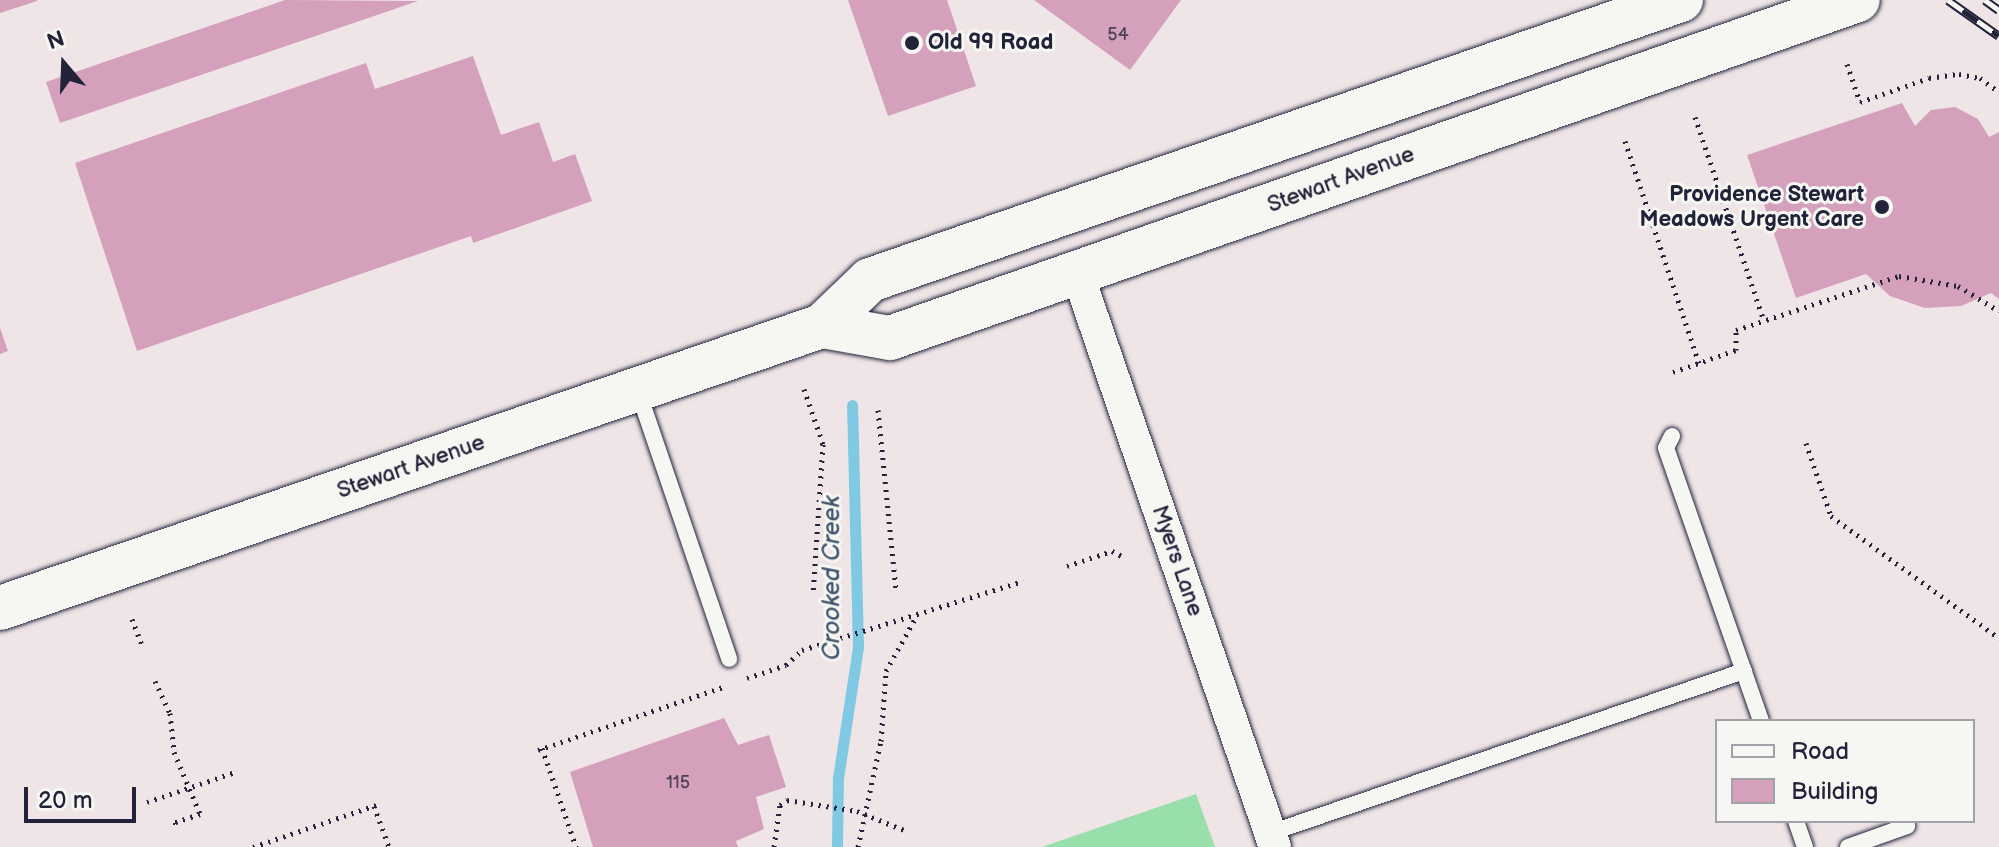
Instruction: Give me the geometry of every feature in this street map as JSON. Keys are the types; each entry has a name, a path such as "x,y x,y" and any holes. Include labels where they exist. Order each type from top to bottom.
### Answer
{"main road":[{"name":"Stewart Avenue","path":"0,608 822,326 870,280 1681,0"},
{"name":"Stewart Avenue","path":"822,326 890,338 1078,275 1858,0"},
{"path":"1078,275 1080,251 1098,237 1295,167 1388,100"}],"street":[{"name":"Myers Lane","path":"1078,275 1273,840"}],"lane":[{"path":"638,389 729,659"},
{"path":"1672,436 1666,448 1760,719"},
{"path":"1273,840 1744,671"},
{"path":"1797,823 1805,847"},
{"path":"1848,847 1907,826"}],"path":[{"path":"1847,64 1860,102 1929,78 1959,74 1980,78 1999,92"},
{"path":"1695,117 1764,321"},
{"path":"1625,141 1699,363"},
{"path":"1673,372 1736,350 1736,330 1899,276 1958,286 1999,311"},
{"path":"804,389 823,444 813,594"},
{"path":"878,410 896,590"},
{"path":"1806,443 1831,516 1999,638"},
{"path":"1067,566 1112,551 1122,556"},
{"path":"858,847 881,741 886,671 916,617 1024,581"},
{"path":"743,680 786,665 802,650 823,642 909,612 916,617"},
{"path":"132,619 142,645"},
{"path":"155,681 170,713 174,752 200,814 175,822 177,827"},
{"path":"576,847 540,749 729,685"},
{"path":"147,802 235,772"},
{"path":"774,847 780,805 801,799 857,811 904,830"},
{"path":"253,847 377,805 389,847"}],"green space":[{"path":"1196,794 1215,847 1042,847"}],"building":[{"path":"0,0 37,0 37,1 0,13"},
{"path":"285,0 418,1 60,123 46,82"},
{"name":"Old 99 Road","path":"848,0 947,0 976,86 888,116"},
{"path":"1034,0 1181,0 1130,70"},
{"path":"473,56 501,135 539,122 553,162 575,154 592,201 473,243 471,236 137,351 75,163 366,63 375,89"},
{"name":"Providence Stewart Meadows Urgent Care","path":"1902,103 1915,126 1931,110 1955,107 1978,119 1989,137 1999,132 1999,299 1991,293 1961,306 1925,308 1890,296 1866,274 1796,298 1747,155"},
{"path":"0,328 8,351 0,354"},
{"path":"724,718 738,745 769,735 786,787 756,797 764,829 736,841 738,847 593,847 570,772"}],"waterway":[{"name":"Crooked Creek","path":"837,847 838,778 858,647 852,405"}],"railway":[{"path":"1948,0 1999,36"},
{"path":"1985,0 1999,10"}],"place":[{"name":"Old 99 Road","path":"912,43"},
{"name":"Providence Stewart Meadows Urgent Care","path":"1882,207"}]}
